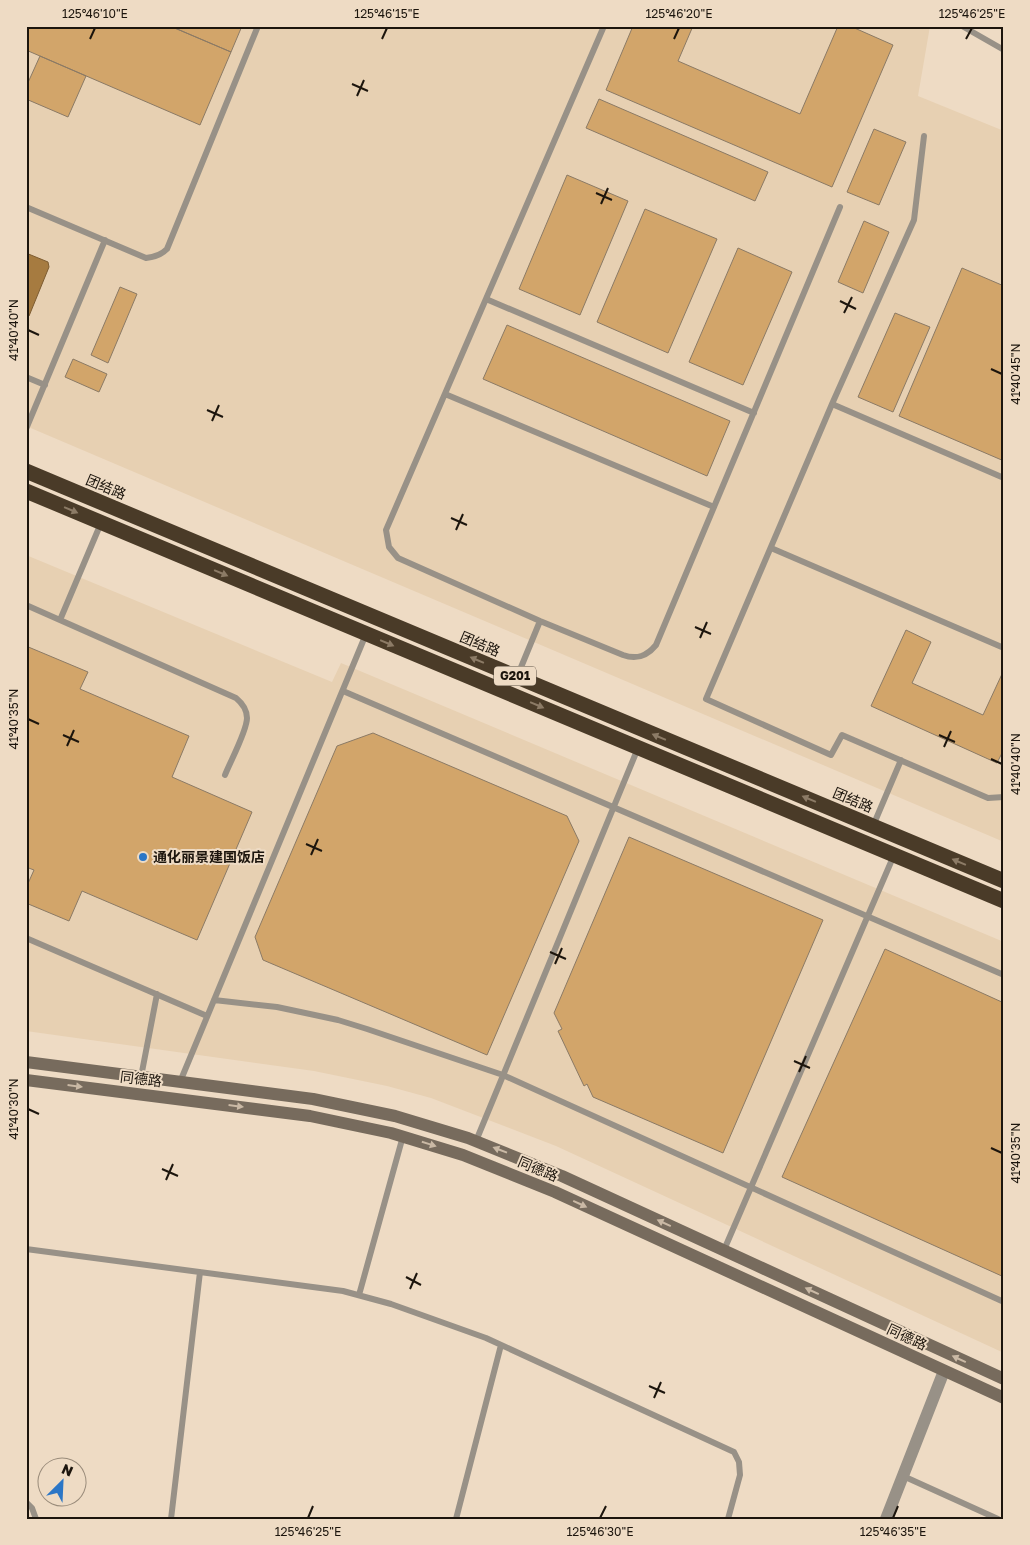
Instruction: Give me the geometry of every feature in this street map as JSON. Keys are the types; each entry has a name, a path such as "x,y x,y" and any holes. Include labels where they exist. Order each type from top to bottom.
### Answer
{"highway":[{"name":"团结路","path":"26,471 1004,881"},
{"name":"G201","path":"26,491 1004,901"}],"main road":[{"name":"同德路","path":"26,1062 272,1093 354,1106 413,1121 476,1141 562,1176 1004,1379"},
{"name":"同德路","path":"26,1080 294,1113 351,1123 402,1136 463,1155 555,1192 1004,1398"}],"street":[{"path":"886,1519 944,1371"}],"lane":[{"path":"26,207 146,258 159,255 167,249 258,26"},
{"path":"604,26 386,530 389,547 404,562 628,657 634,658 646,655 656,645 840,208"},
{"path":"962,26 1004,50"},
{"path":"924,136 914,220 832,404 706,699 831,755 842,735 988,798 1004,797"},
{"path":"26,429 105,240"},
{"path":"486,299 754,413"},
{"path":"26,377 45,385"},
{"path":"445,394 714,507"},
{"path":"832,404 1004,478"},
{"path":"60,620 101,523"},
{"path":"771,548 1004,648"},
{"path":"26,605 236,698 242,703 246,710 246,724 225,775"},
{"path":"517,677 540,621"},
{"path":"180,1082 366,634"},
{"path":"343,691 1004,975"},
{"path":"476,1141 638,748"},
{"path":"873,826 901,760"},
{"path":"724,1250 894,855"},
{"path":"26,938 208,1016"},
{"path":"142,1077 156,994"},
{"path":"214,1000 277,1007 338,1020 503,1075 1004,1302"},
{"path":"359,1295 402,1136"},
{"path":"26,1249 359,1295 391,1304 486,1338 734,1452 740,1475 728,1519"},
{"path":"171,1519 200,1272"},
{"path":"456,1519 501,1345"},
{"path":"902,1476 998,1519"},
{"path":"26,1502 32,1508 36,1519"}],"shaded area":[{"path":"26,26 930,26 918,96 1004,131 1004,842 26,426"},
{"path":"26,253 48,262 49,267 29,316 26,319"},
{"path":"26,555 332,682 341,663 1004,942 1004,1353 556,1146 431,1098 387,1086 314,1071 26,1031"}],"building":[{"path":"26,26 170,26 231,52 200,125 26,50"},
{"path":"170,26 242,26 231,52"},
{"path":"633,26 693,26 678,61 800,114 838,26 850,26 893,45 832,187 606,90"},
{"path":"40,56 86,76 68,117 26,99 26,87"},
{"path":"599,99 768,172 755,201 586,128"},
{"path":"874,129 906,142 879,205 847,192"},
{"path":"567,175 628,201 580,315 519,289"},
{"path":"645,209 717,239 668,353 597,322"},
{"path":"864,221 889,232 863,293 838,282"},
{"path":"738,248 792,272 743,385 689,362"},
{"path":"962,268 1004,286 1004,461 899,416"},
{"path":"120,287 137,294 108,363 91,355"},
{"path":"895,313 930,327 893,412 858,397"},
{"path":"507,325 730,421 707,476 483,379"},
{"path":"73,359 107,374 99,392 65,377"},
{"path":"906,630 931,642 912,683 983,715 1002,674 1004,674 1004,749 997,763 871,706"},
{"path":"26,646 88,672 80,689 189,736 172,777 252,812 197,940 82,891 69,921 26,903 26,888 34,870 26,867"},
{"path":"373,733 567,816 579,841 487,1055 263,960 255,937 337,746"},
{"path":"629,837 823,920 723,1153 593,1097 587,1084 584,1086 558,1031 562,1029 554,1013"},
{"path":"885,949 1004,1003 1004,1277 782,1177"}],"place":[{"name":"通化丽景建国饭店","path":"143,857"}]}
